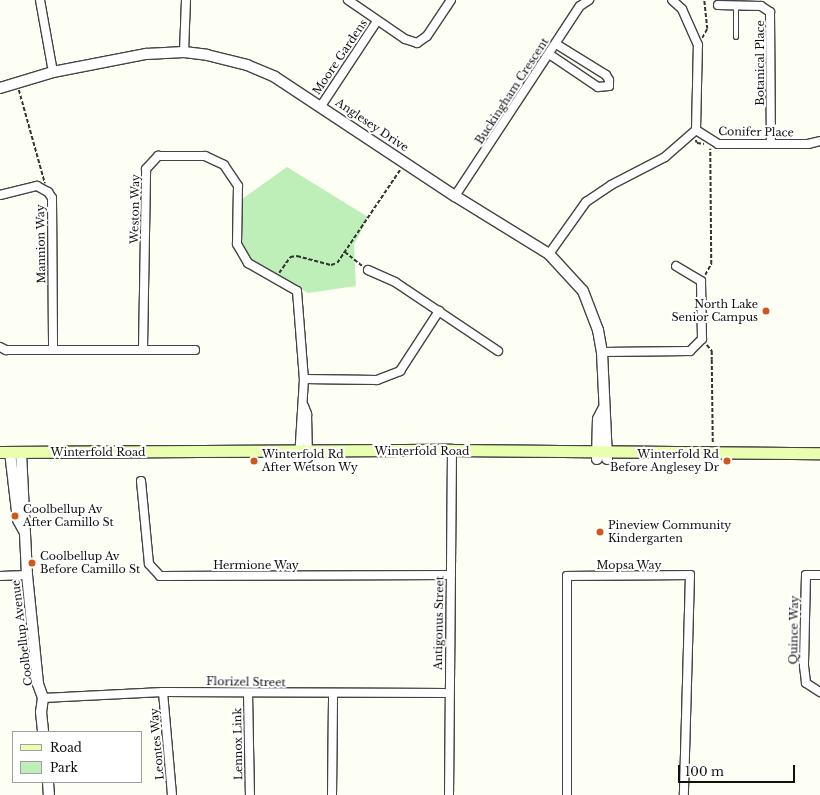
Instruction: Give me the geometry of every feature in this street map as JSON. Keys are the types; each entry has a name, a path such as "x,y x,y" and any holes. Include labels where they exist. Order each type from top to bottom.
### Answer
{"main road":[{"name":"Winterfold Road","path":"602,455 820,453"},
{"name":"Winterfold Road","path":"11,456 452,454 820,459"}],"street":[{"path":"40,0 53,72"},
{"path":"184,52 186,0"},
{"name":"Moore Gardens","path":"348,0 405,39 417,43 427,36 451,0"},
{"name":"Buckingham Crescent","path":"455,196 580,6 589,0"},
{"path":"548,254 586,202 611,185 665,157 696,130 697,42 682,9 672,0"},
{"name":"Botanical Place","path":"718,5 761,6 768,9 771,14 770,144"},
{"name":"Moore Gardens","path":"321,106 377,21"},
{"path":"549,54 598,87 609,86 610,80 606,75 556,44"},
{"name":"Anglesey Drive","path":"0,88 53,72 146,54 184,52 247,65 276,77 455,196 548,254 583,291 598,330 602,352 603,409 598,419 602,455"},
{"name":"Conifer Place","path":"696,130 718,144 808,144 820,141"},
{"name":"Weston Way","path":"143,348 146,168 158,156 205,156 224,165 238,186 237,244 248,263 297,291 304,379 304,406 300,414 303,455"},
{"name":"Mannion Way","path":"0,196 30,187 43,188 52,198 53,349"},
{"path":"602,352 690,351 702,340 701,282 676,266"},
{"path":"368,270 395,282 498,351"},
{"path":"304,379 377,380 400,371 439,312"},
{"path":"0,347 6,350 143,348 195,350"},
{"name":"Antigonus Street","path":"449,795 452,454"},
{"name":"Coolbellup Avenue","path":"11,456 26,518 24,531 27,575 38,684 43,698 41,712 43,731"},
{"name":"Hermione Way","path":"141,481 149,564 160,576 451,575"},
{"path":"0,576 27,575"},
{"name":"Mopsa Way","path":"567,795 566,576 690,575 684,795"},
{"name":"Quince Way","path":"820,575 806,575 804,666 806,683 820,692"},
{"name":"Florizel Street","path":"43,698 163,692 333,694 449,693"},
{"name":"Leontes Way","path":"163,692 172,795"},
{"name":"Lennox Link","path":"248,693 250,795"},
{"path":"332,795 333,694"},
{"path":"48,783 49,795"}],"lane":[{"path":"736,6 736,36"}],"path":[{"path":"697,42 705,36 707,29 704,0"},
{"path":"17,83 45,178 43,188"},
{"path":"696,130 697,144 710,145 711,264 701,282"},
{"path":"276,278 290,257 297,256 331,265 337,263 404,161"},
{"path":"345,252 368,270"},
{"path":"702,340 712,351 714,453"}],"green space":[{"path":"287,167 368,217 354,245 356,286 308,293 252,260 242,244 242,199"}],"place":[{"name":"North Lake Senior Campus","path":"766,311"},
{"name":"Winterfold Rd After Wetson Wy","path":"254,461"},
{"name":"Winterfold Rd Before Anglesey Dr","path":"727,461"},
{"name":"Coolbellup Av After Camillo St","path":"15,516"},
{"name":"Pineview Community Kindergarten","path":"600,532"},
{"name":"Coolbellup Av Before Camillo St","path":"32,563"}]}
